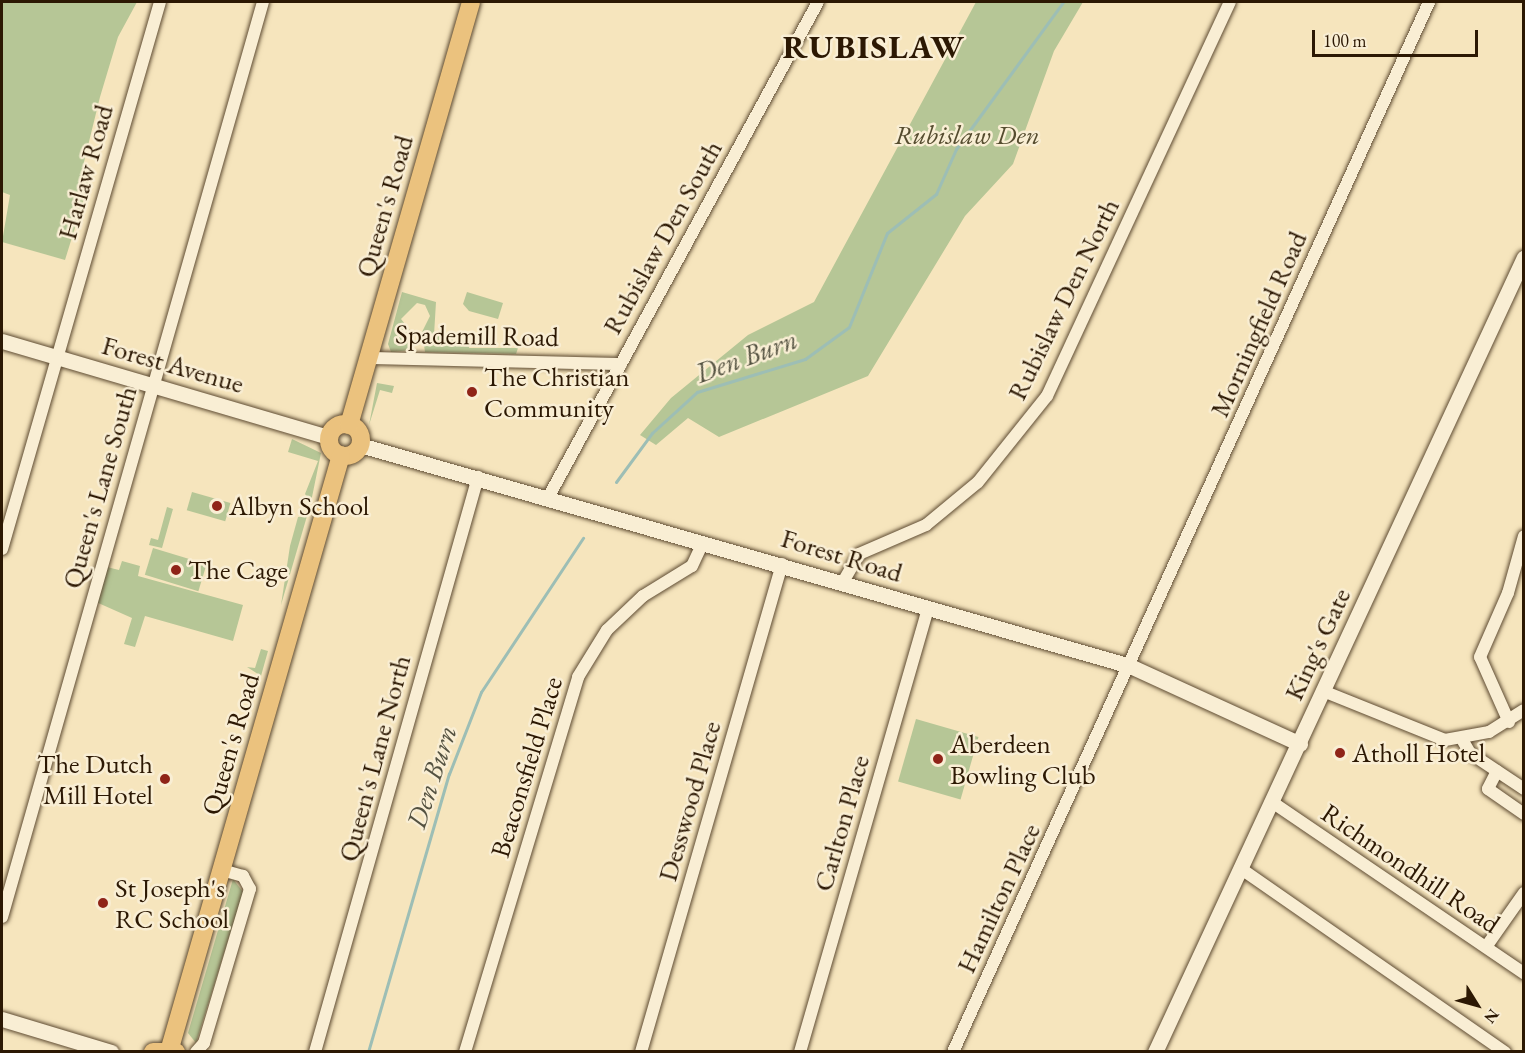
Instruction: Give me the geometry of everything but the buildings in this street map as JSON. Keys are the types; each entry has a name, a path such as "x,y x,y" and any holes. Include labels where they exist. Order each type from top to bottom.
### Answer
{"main road":[{"name":"Queen's Road","path":"349,425 471,2"},
{"path":"349,425 359,433 360,444 351,454 341,455 329,437 336,427 349,425"},
{"name":"Queen's Road","path":"166,1050 222,870 341,455"}],"street":[{"name":"Harlaw Road","path":"2,549 160,2"},
{"name":"Queen's Lane South","path":"2,917 264,2"},
{"name":"Rubislaw Den South","path":"549,496 818,2"},
{"name":"Rubislaw Den North","path":"843,582 859,554 926,525 978,482 1047,396 1230,2"},
{"name":"Morningfield Road","path":"1130,666 1429,2"},
{"name":"King's Gate","path":"1155,1052 1300,744 1524,257"},
{"name":"Forest Avenue","path":"2,341 329,437"},
{"name":"Spademill Road","path":"368,358 621,364"},
{"name":"Forest Road","path":"360,444 549,496 1130,666 1300,744"},
{"name":"Queen's Lane North","path":"315,1052 478,477"},
{"path":"1509,722 1480,657 1508,593 1524,536"},
{"name":"Beaconsfield Place","path":"465,1052 578,677 607,630 644,596 692,566 703,542"},
{"name":"Desswood Place","path":"641,1052 782,564"},
{"name":"Carlton Place","path":"800,1052 928,608"},
{"name":"Hamilton Place","path":"953,1052 1130,666"},
{"path":"1323,692 1424,736 1463,741 1509,722 1524,710"},
{"path":"1463,741 1470,753 1524,789"},
{"path":"1497,771 1488,789 1524,814"},
{"name":"Richmondhill Road","path":"1272,802 1524,973"},
{"path":"1240,868 1505,1052"},
{"path":"196,1052 204,1043 250,889 243,876 222,870"},
{"path":"1486,947 1524,893"},
{"path":"2,1019 111,1052"}],"green space":[{"path":"2,2 137,2 118,37 100,97 83,166 92,173 65,260 2,242 10,195 2,192"},
{"name":"Rubislaw Den","path":"976,2 1083,2 1054,51 1013,164 965,216 868,376 719,437 688,418 656,445 640,435 671,398 748,335 814,302"},
{"path":"402,292 436,302 434,335 470,342 469,348 518,348 516,354 425,352 422,332 430,316 425,305 417,303 401,319 413,334 412,350 391,352 388,344"},
{"path":"467,292 503,303 498,319 469,311 463,304"},
{"path":"377,383 394,386 392,393 380,390 369,425"},
{"path":"292,439 321,453 311,502 305,494 318,461 288,452"},
{"path":"192,492 230,503 225,521 187,510"},
{"path":"167,507 173,509 162,548 149,545 151,538 158,540"},
{"path":"307,516 281,605 290,546 298,517"},
{"name":"The Cage","path":"153,548 207,564 198,591 145,575"},
{"path":"122,561 140,566 138,576 243,605 233,641 145,616 135,647 124,644 132,618 96,602 107,567 119,570"},
{"path":"261,649 268,651 261,676 247,667 255,668"},
{"name":"Aberdeen Bowling Club","path":"916,719 978,737 961,799 898,781"},
{"path":"233,879 243,892 196,1043 188,1033"}],"waterway":[{"name":"Den Burn","path":"616,482 652,433 697,392 805,359 849,327 887,233 936,194 956,149 1063,2"},
{"name":"Den Burn","path":"368,1052 449,774 481,692 583,538"}],"place":[{"name":"The Christian Community","path":"472,392"},
{"name":"Albyn School","path":"217,506"},
{"name":"The Cage","path":"176,570"},
{"name":"Atholl Hotel","path":"1340,753"},
{"name":"Aberdeen Bowling Club","path":"938,759"},
{"name":"The Dutch Mill Hotel","path":"165,779"},
{"name":"St Joseph's RC School","path":"103,903"}],"district":[{"name":"RUBISLAW","path":"874,47"}]}
